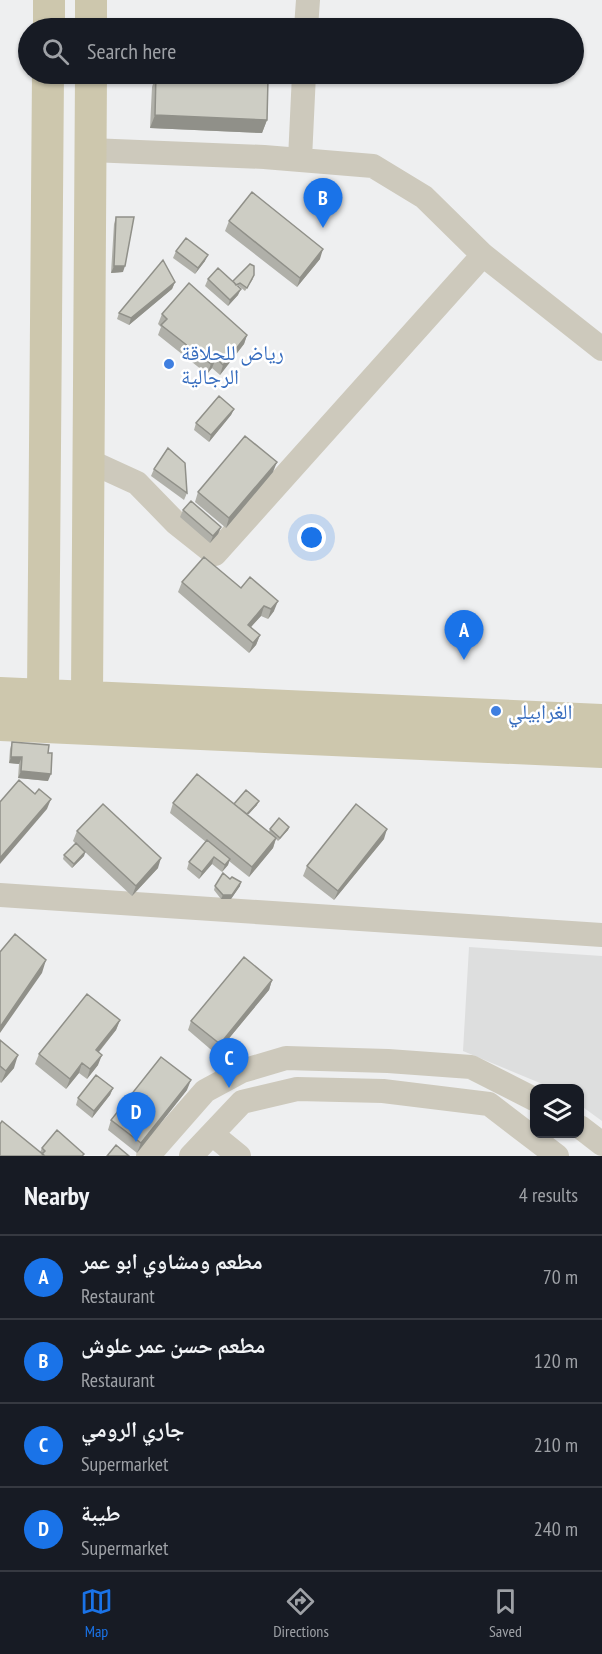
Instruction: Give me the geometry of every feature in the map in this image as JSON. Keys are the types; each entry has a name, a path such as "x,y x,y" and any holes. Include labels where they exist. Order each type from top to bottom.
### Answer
{"main road":[{"path":"49,0 49,18"},
{"path":"91,0 91,18"},
{"path":"43,695 48,84"},
{"path":"87,697 91,84"},
{"path":"0,693 602,720"},
{"path":"0,725 602,752"}],"street":[{"path":"307,18 308,0"},
{"path":"300,159 304,84"},
{"path":"90,150 300,159 373,166 424,197 483,255 602,349"},
{"path":"89,461 137,483 176,523 215,554 483,255"},
{"path":"0,895 602,935"},
{"path":"148,1156 205,1091 242,1071 286,1058 388,1061 471,1067 530,1097"},
{"path":"191,1156 242,1102 297,1089 383,1091 489,1104 557,1156"},
{"path":"584,1131 602,1144"},
{"path":"212,1134 239,1156"}],"shaded area":[{"path":"469,947 602,956 602,1121 584,1108 584,1084 542,1084 463,1051"}],"building":[{"path":"156,84 268,84 267,120 155,115"},
{"path":"252,192 323,249 300,278 229,221"},
{"path":"116,217 134,217 125,266 114,266"},
{"path":"186,238 208,255 198,268 176,251"},
{"path":"163,260 175,282 131,318 119,313"},
{"path":"250,264 254,266 254,275 247,288 240,283 236,285 233,281"},
{"path":"218,268 241,289 230,300 208,279"},
{"path":"189,283 247,335 223,365 216,358 211,364 161,325 167,319 162,314"},
{"path":"219,396 234,409 211,435 196,423"},
{"path":"245,436 277,462 229,518 198,492"},
{"path":"168,448 185,463 187,493 154,469"},
{"path":"191,501 221,527 213,536 183,510"},
{"path":"204,557 241,588 250,577 278,601 271,609 264,606 248,625 260,635 253,643 182,582"},
{"path":"12,742 49,745 48,753 52,753 51,774 21,771 22,757 11,757"},
{"path":"197,774 276,838 252,867 173,803"},
{"path":"19,780 35,794 39,789 51,799 0,858 0,802"},
{"path":"246,790 259,801 247,814 234,804"},
{"path":"103,804 161,858 136,886 77,831"},
{"path":"356,804 387,829 338,891 307,866"},
{"path":"279,818 289,827 280,838 270,829"},
{"path":"207,840 230,859 225,865 214,857 202,872 189,862"},
{"path":"76,843 85,852 74,864 64,855"},
{"path":"223,873 230,879 232,877 241,882 232,895 223,895 215,886"},
{"path":"15,934 46,960 0,1027 0,952"},
{"path":"244,957 272,980 220,1044 191,1021"},
{"path":"87,994 120,1020 96,1050 102,1055 90,1069 82,1063 70,1079 39,1054"},
{"path":"0,1040 18,1055 6,1071 0,1066"},
{"path":"161,1057 191,1080 141,1143 111,1120"},
{"path":"96,1075 113,1088 94,1111 78,1098"},
{"path":"2,1121 45,1156 0,1156 0,1124"},
{"path":"57,1130 84,1154 82,1156 45,1156 42,1154 45,1151 42,1148"},
{"path":"116,1145 129,1156 107,1156"}],"place":[{"name":"مطعم حسن عمر علوش","path":"323,228"},
{"name":"رياض للحلاقة الرجالية","path":"169,364"},
{"name":"مطعم ومشاوي ابو عمر","path":"464,660"},
{"name":"الغرابيلي","path":"496,711"},
{"name":"جاري الرومي","path":"229,1088"},
{"name":"طيبة","path":"136,1142"}]}
